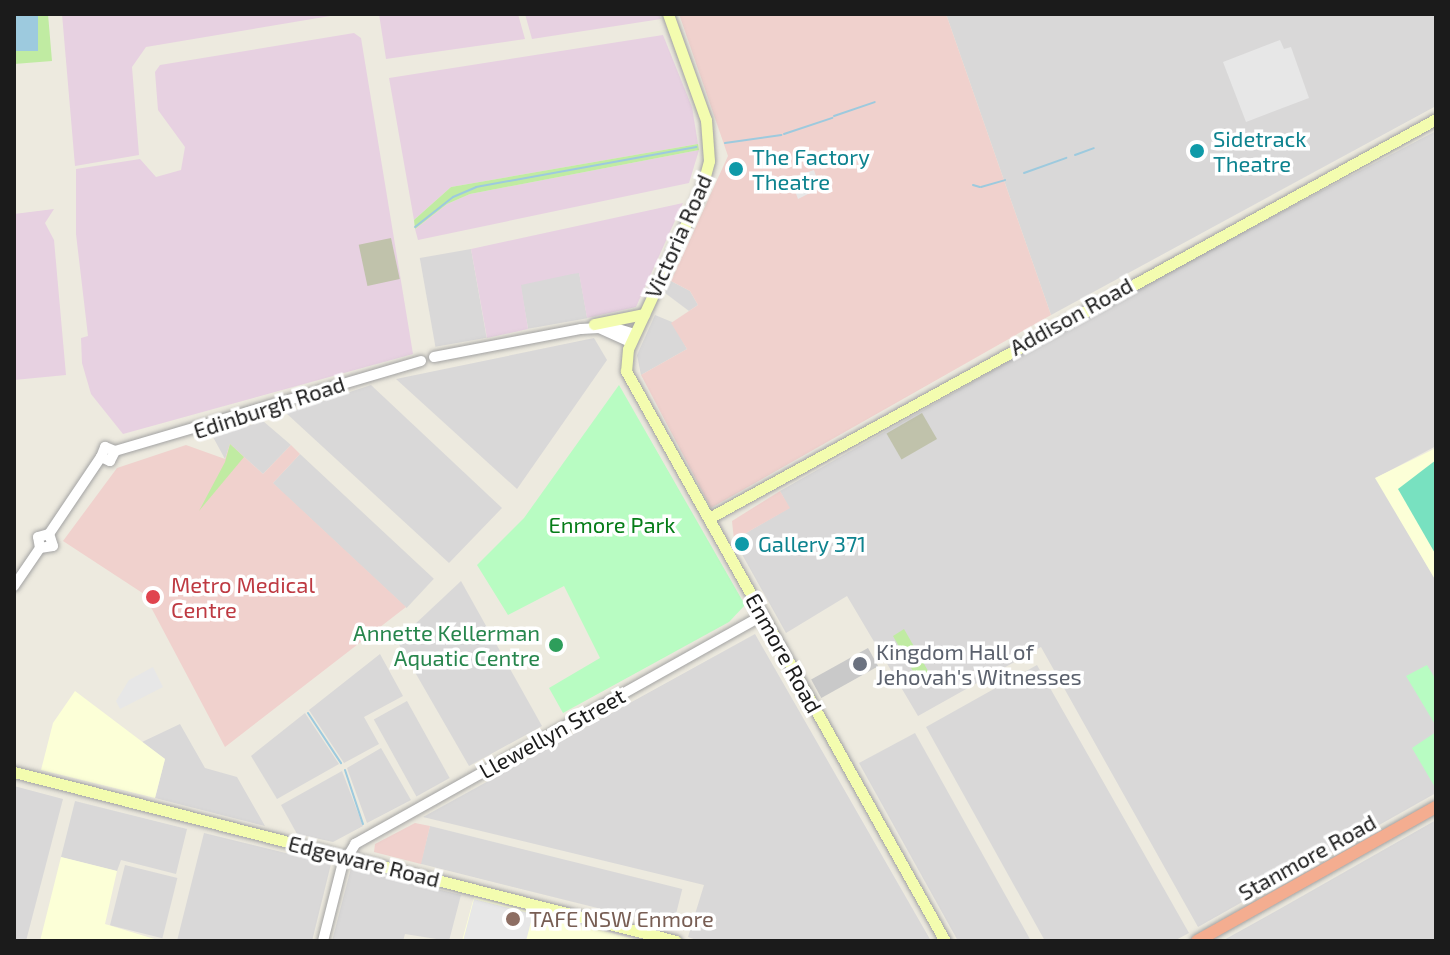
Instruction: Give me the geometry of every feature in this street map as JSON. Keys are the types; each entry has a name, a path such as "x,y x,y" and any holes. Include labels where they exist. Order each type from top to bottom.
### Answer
{"highway":[{"name":"Stanmore Road","path":"1197,941 1436,807"}],"main road":[{"name":"Victoria Road","path":"625,365 632,338 701,191 709,161 706,120 668,14"},
{"name":"Addison Road","path":"709,518 1436,119"},
{"path":"594,324 644,314"},
{"name":"Enmore Road","path":"625,365 945,941"},
{"path":"720,539 731,506"},
{"name":"Edgeware Road","path":"14,775 676,941"}],"street":[{"path":"581,329 594,324 616,325 632,338"},
{"path":"581,329 599,328 632,338"},
{"name":"Edinburgh Road","path":"14,586 40,548 53,546 49,534 105,447 115,451 421,361 425,352 434,357 581,329"},
{"name":"Llewellyn Street","path":"346,857 355,844 763,615"},
{"path":"323,941 346,857"}],"shaded area":[{"path":"62,14 342,14 146,47 132,67 139,155 75,166"},
{"path":"379,14 518,14 525,39 386,59"},
{"path":"525,14 659,14 661,19 532,39"},
{"path":"679,14 946,14 1051,315 711,508 641,375 687,349 671,323 698,305 690,291 671,281 728,156"},
{"path":"946,14 1436,14 1436,106 1051,315"},
{"path":"354,33 361,38 413,354 123,434 91,394 82,363 81,338 88,336 76,234 76,169 140,159 156,177 181,170 185,147 158,110 155,72 160,65"},
{"path":"663,35 692,107 698,144 451,187 414,220 389,78"},
{"path":"1280,40 1284,49 1291,47 1309,98 1246,122 1223,62"},
{"path":"1436,131 1436,446 1376,478 1436,581 1436,793 1198,927 1041,647 918,716 847,596 786,633 734,540 789,508 780,491 1167,272"},
{"path":"699,150 689,183 418,240 415,229 447,204 470,194"},
{"path":"814,170 820,188 798,199 790,178"},
{"path":"683,203 636,307 587,318 579,273 572,274 521,285 528,329 487,338 471,249"},
{"path":"54,209 45,223 54,240 66,375 14,380 14,214"},
{"path":"391,238 400,279 367,286 359,245"},
{"path":"471,249 487,338 435,347 420,258"},
{"path":"579,272 587,318 528,329 520,282"},
{"path":"671,281 690,291 698,305 689,311 665,293"},
{"path":"655,315 672,322 687,349 641,375 637,355"},
{"path":"594,338 607,360 517,489 396,379"},
{"path":"371,385 502,508 449,563 286,413"},
{"path":"922,413 937,439 901,459 886,434"},
{"path":"263,421 291,445 263,474 230,444 225,459 213,437"},
{"path":"230,444 263,474 291,445 300,454 273,483 406,607 225,747 144,594 63,541 117,468 186,445 225,459"},
{"path":"1436,448 1436,581 1375,478"},
{"path":"300,454 434,579 407,608 273,483"},
{"path":"780,491 790,508 734,540 732,521"},
{"path":"461,581 542,726 469,766 397,641"},
{"path":"755,634 931,941 699,941 688,937 704,885 423,817"},
{"name":"Kingdom Hall of Jehovah's Witnesses","path":"868,648 878,666 821,698 811,680"},
{"path":"380,654 403,696 364,717 379,744 344,763 309,710"},
{"path":"1037,665 1189,933 1174,941 1045,941 926,727"},
{"path":"153,667 163,687 120,709 116,701 129,680"},
{"path":"75,691 165,759 155,798 41,770 53,723"},
{"path":"407,701 450,778 416,796 374,719"},
{"path":"305,713 339,764 277,799 251,756"},
{"path":"180,724 205,768 237,777 265,826 155,798 165,759 142,742"},
{"path":"915,733 1031,941 958,941 859,763"},
{"path":"381,748 411,800 367,823 347,768"},
{"path":"342,771 363,826 333,842 297,834 281,805"},
{"path":"14,786 63,799 26,941 14,941"},
{"path":"75,801 187,829 176,874 121,860 117,871 61,857"},
{"path":"1436,820 1436,941 1222,941 1276,911"},
{"path":"415,823 430,826 421,864 374,852 375,844"},
{"path":"430,826 682,889 673,927 421,864"},
{"path":"204,833 331,864 312,941 177,941"},
{"path":"61,857 117,871 105,924 161,941 40,941"},
{"path":"125,865 177,878 162,938 110,925"},
{"path":"351,868 461,895 449,941 405,934 403,941 332,941"},
{"name":"TAFE NSW Enmore","path":"474,897 642,941 462,941"},
{"path":"474,899 533,914 526,941 463,941"}],"green space":[{"path":"38,14 48,14 52,61 14,64 14,51 37,49"},
{"path":"698,144 699,150 470,194 447,204 415,229 414,220 451,187"},
{"name":"Enmore Park","path":"619,385 745,605 729,622 563,713 549,688 600,658 564,586 508,615 477,565 524,518"},
{"path":"230,444 244,457 199,511 225,462"},
{"path":"1436,460 1436,555 1398,489"},
{"path":"904,629 931,676 924,680 918,680 893,636"},
{"path":"1427,665 1436,680 1436,726 1406,676"},
{"path":"1436,732 1436,789 1412,748"}],"water":[{"path":"14,14 38,14 38,51 14,51"}],"waterway":[{"path":"834,116 875,102"},
{"path":"784,134 832,118"},
{"path":"725,143 781,135"},
{"path":"415,227 453,197 476,187 696,147"},
{"path":"1075,155 1094,148"},
{"path":"1024,173 1066,158"},
{"path":"981,187 1005,180"},
{"path":"973,185 980,187"},
{"path":"308,713 341,763"},
{"path":"345,770 363,824"}],"place":[{"name":"Sidetrack Theatre","path":"1197,151"},
{"name":"The Factory Theatre","path":"736,169"},
{"name":"Gallery 371","path":"742,544"},
{"name":"Metro Medical Centre","path":"153,597"},
{"name":"Annette Kellerman Aquatic Centre","path":"556,645"},
{"name":"Kingdom Hall of Jehovah's Witnesses","path":"860,664"},
{"name":"TAFE NSW Enmore","path":"513,919"}]}
